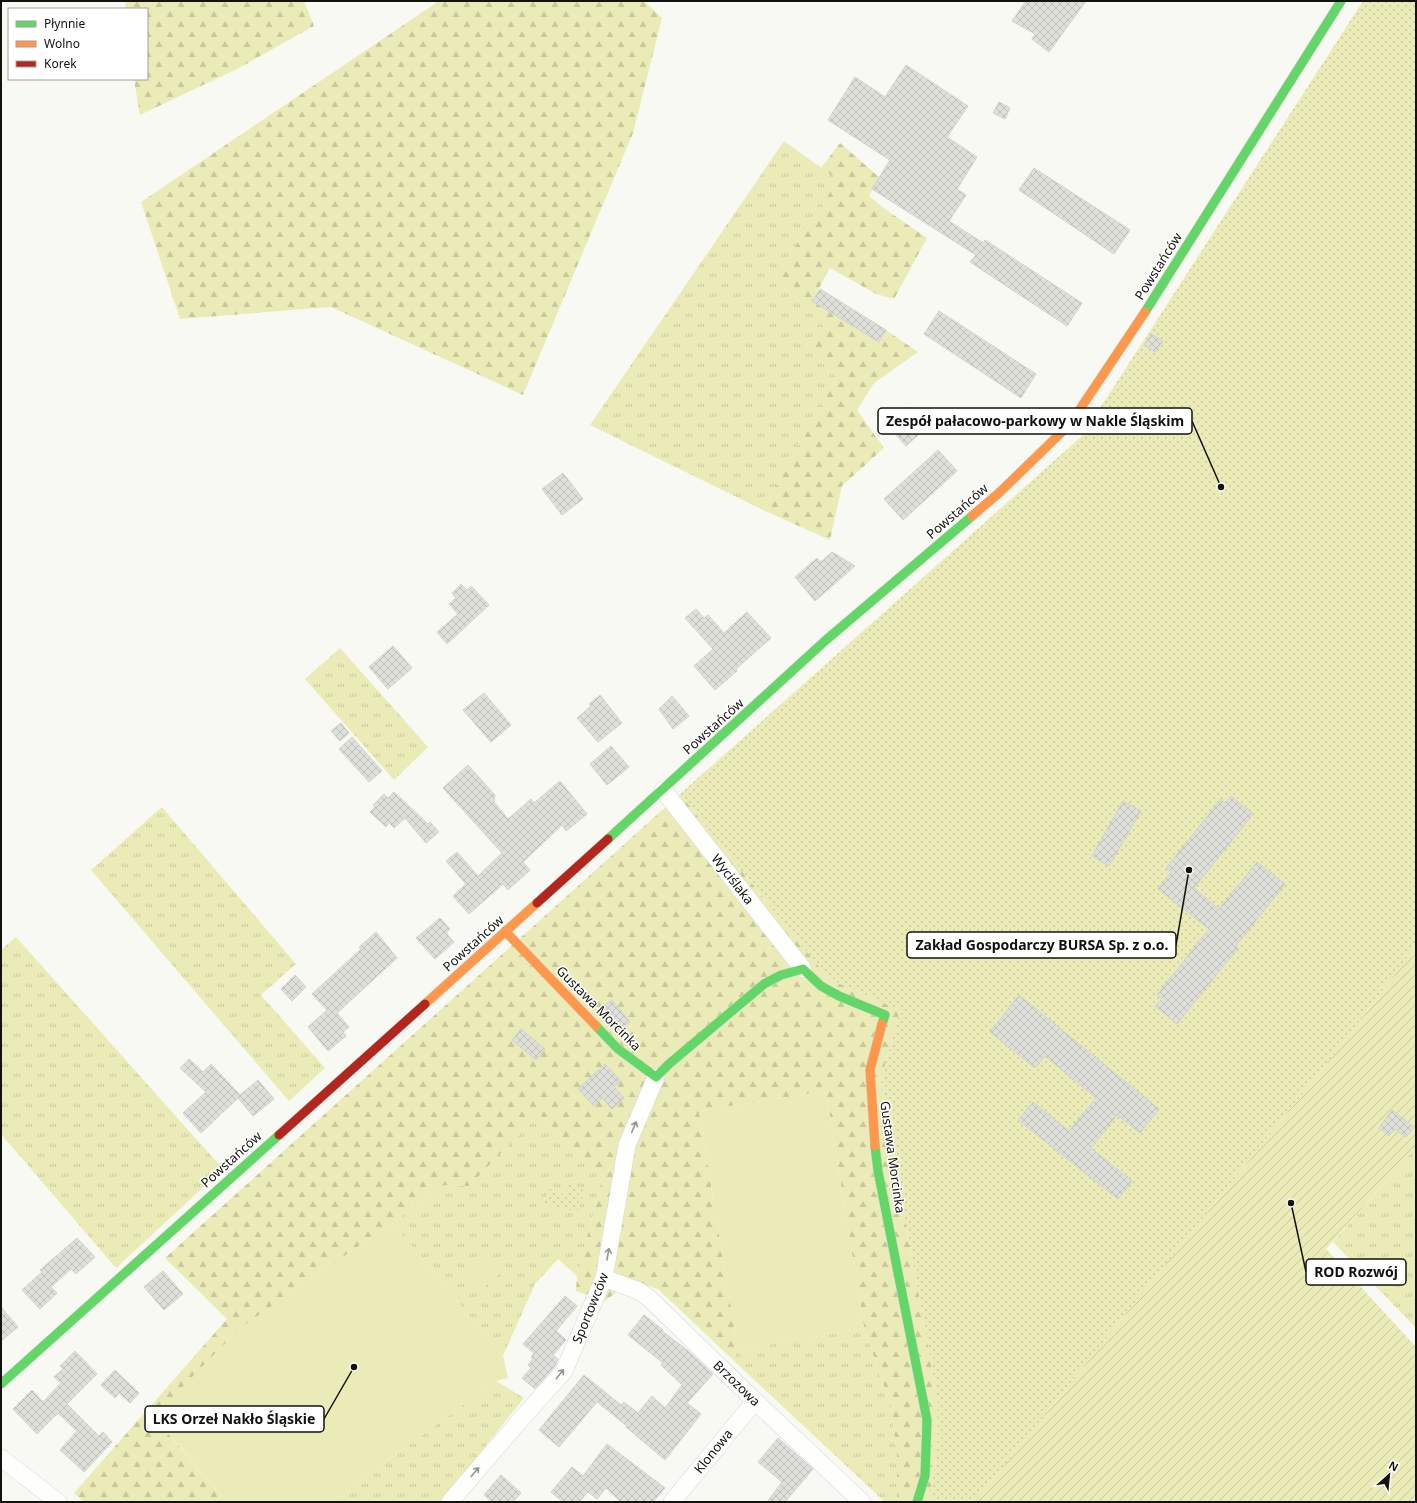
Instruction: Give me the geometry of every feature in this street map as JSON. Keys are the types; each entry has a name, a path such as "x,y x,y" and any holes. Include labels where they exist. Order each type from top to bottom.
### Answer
{"street":[{"name":"Powstańców","path":"1,1384 663,790 826,640 1000,492 1070,424 1128,339 1341,1"},
{"name":"Wyciślaka","path":"663,790 803,969"},
{"name":"Gustawa Morcinka","path":"505,931 618,1049 656,1077"},
{"name":"Gustawa Morcinka","path":"803,969 821,986 839,996 885,1015 870,1070 874,1132 878,1170 899,1281 918,1369 926,1420 925,1476 918,1502"},
{"path":"656,1077 669,1064 764,984 781,975 803,969"},
{"name":"Sportowców","path":"455,1500 564,1371 604,1278 627,1145 656,1077"},
{"name":"Brzozowa","path":"604,1278 650,1298 755,1401 862,1502"},
{"name":"Klonowa","path":"672,1502 755,1401"},
{"path":"1,1443 16,1468"},
{"path":"1,1458 16,1468 58,1502"}],"green space":[{"path":"126,1 304,1 314,26 239,68 140,115 134,80 148,80 148,8 125,8"},
{"path":"439,1 644,1 662,18 633,133 523,395 331,307 180,319 141,202"},
{"path":"1363,1 1416,1 1416,882 1414,885 1416,887 1416,946 1344,1042 975,1502 942,1502 929,1496 937,1456 938,1401 908,1235 890,1147 881,1080 900,1010 829,979 680,794 1082,436"},
{"path":"784,141 838,180 774,280 824,322 806,346 837,378 763,510 590,425"},
{"path":"840,143 879,177 869,196 927,238 894,299 876,294 830,268 812,301 879,342 886,330 918,352 874,383 857,410 884,448 842,486 830,540 763,510 837,378 806,346 824,322 774,280 838,180 821,168"},
{"path":"340,648 428,747 394,780 305,679"},
{"path":"680,794 829,979 900,1010 881,1080 890,1147 908,1235 938,1401 937,1456 929,1496 942,1502 897,1502 897,1456 891,1406 864,1328 826,1091 699,1111 738,1350 733,1360 658,1289 631,1281 605,1301 576,1291 577,1276 603,1176 539,1114 469,1186 444,1185 392,1223 239,1329 154,1417 227,1502 84,1502 74,1493 227,1319 165,1258"},
{"path":"162,807 296,964 261,995 325,1068 289,1101 91,870"},
{"path":"16,937 223,1169 116,1268 1,1134 1,950"},
{"path":"1416,946 1416,1147 1326,1249 1416,1347 1416,1502 975,1502 1344,1042"},
{"path":"826,1091 864,1328 738,1350 699,1111"},
{"path":"539,1114 603,1176 577,1276 558,1259 535,1284 503,1356 392,1223 444,1185 469,1186"},
{"path":"1416,1147 1416,1328 1333,1242"},
{"path":"569,1184 585,1191 577,1213 561,1206 559,1209 544,1203 550,1189 564,1195"},
{"path":"392,1223 503,1356 508,1378 496,1381 331,1502 227,1502 154,1416 239,1329"},
{"path":"485,1250 503,1271 481,1290 463,1268"},
{"path":"864,1328 891,1406 897,1456 897,1502 885,1502 733,1360 738,1350"},
{"path":"496,1381 524,1398 441,1502 331,1502"}],"building":[{"path":"1026,1 1086,1 1049,52 1032,39 1035,34 1012,21"},
{"path":"906,65 968,106 947,137 977,157 957,189 966,195 949,221 983,243 985,240 1082,303 1067,326 970,262 976,255 872,189 890,160 828,120 855,77 885,97"},
{"path":"999,102 1010,108 1005,119 993,113"},
{"path":"1034,168 1130,230 1114,254 1019,190"},
{"path":"820,289 886,330 879,342 812,301"},
{"path":"939,311 1036,374 1021,398 924,334"},
{"path":"1151,334 1163,341 1155,352 1144,345"},
{"path":"910,407 928,426 906,446 889,427"},
{"path":"938,450 957,471 903,520 884,499"},
{"path":"563,473 583,499 562,515 542,489"},
{"path":"832,552 855,566 815,601 795,577 817,558 821,562"},
{"path":"461,584 467,590 471,586 489,605 447,644 437,632 458,614 449,604 456,598 452,593"},
{"path":"696,609 704,618 708,615 724,633 747,612 771,638 715,690 694,666 713,649 685,618"},
{"path":"393,646 412,668 388,689 369,667"},
{"path":"484,693 511,725 491,742 463,710"},
{"path":"600,695 622,723 598,742 577,718 591,706 589,704"},
{"path":"672,696 689,716 673,729 659,709"},
{"path":"341,723 349,733 340,741 331,731"},
{"path":"352,737 382,771 369,782 339,749"},
{"path":"611,746 629,767 607,785 590,764"},
{"path":"468,765 495,795 494,802 508,819 531,799 534,803 560,781 587,814 566,831 562,825 523,862 530,870 508,890 503,884 469,914 453,896 466,884 446,861 457,852 478,876 502,853 443,788"},
{"path":"394,792 428,824 430,822 439,832 426,843 405,818 394,828 389,823 386,827 370,812 375,807 373,805 384,794 388,798"},
{"path":"1231,796 1253,814 1194,888 1219,909 1257,862 1285,884 1236,946 1238,948 1177,1024 1155,1006 1162,999 1157,995 1209,929 1158,889 1171,872 1166,868 1221,799 1225,803"},
{"path":"1123,801 1141,811 1109,866 1092,856"},
{"path":"440,918 450,929 446,933 454,942 435,959 416,938"},
{"path":"376,932 397,958 337,1013 349,1027 343,1032 346,1036 328,1051 308,1027 327,1010 312,994 361,949 359,947"},
{"path":"295,975 306,987 292,1001 281,989"},
{"path":"1019,995 1159,1109 1140,1133 1117,1115 1091,1148 1132,1181 1118,1199 1018,1120 1033,1102 1069,1131 1096,1098 1045,1056 1035,1068 990,1032"},
{"path":"612,1000 630,1022 618,1031 600,1009"},
{"path":"521,1029 545,1049 536,1060 512,1040"},
{"path":"189,1059 203,1072 211,1064 240,1095 258,1080 274,1099 253,1116 238,1098 201,1133 183,1113 206,1092 180,1068"},
{"path":"605,1064 621,1081 614,1087 624,1098 612,1109 602,1098 594,1106 578,1089"},
{"path":"1392,1110 1414,1127 1406,1137 1395,1129 1389,1136 1379,1128"},
{"path":"77,1238 95,1257 76,1274 71,1269 51,1287 57,1293 40,1309 22,1290 42,1272 40,1270"},
{"path":"163,1271 183,1294 164,1310 144,1287"},
{"path":"565,1296 577,1306 556,1331 566,1340 553,1355 558,1359 555,1366 535,1389 522,1378 531,1368 528,1365 533,1359 531,1357 534,1353 523,1344"},
{"path":"1,1307 18,1327 1,1341"},
{"path":"644,1315 687,1350 713,1374 687,1403 701,1414 665,1460 626,1427 627,1426 597,1402 559,1447 539,1430 584,1375 621,1405 624,1402 638,1413 652,1396 665,1408 682,1385 661,1365 663,1363 628,1335"},
{"path":"75,1351 97,1374 67,1404 99,1436 103,1432 112,1442 84,1472 60,1450 77,1431 58,1413 37,1434 13,1409 32,1390 43,1402 61,1383 54,1377 63,1369 60,1366"},
{"path":"115,1370 139,1393 130,1403 119,1393 115,1398 101,1385"},
{"path":"778,1438 813,1469 785,1502 767,1502 782,1482 758,1462"},
{"path":"607,1444 665,1488 653,1502 621,1502 606,1488 597,1499 588,1492 579,1502 563,1502 551,1492 572,1467 583,1476"},
{"path":"501,1475 521,1493 513,1502 492,1502 484,1495"}],"traffic: fast":[{"path":"1145,312 1341,1"},
{"path":"608,839 826,640 972,516"},
{"path":"596,1026 618,1049 656,1077 669,1064 764,984 781,975 803,969 821,986 839,996 885,1015 882,1024"},
{"path":"1,1384 279,1135"},
{"path":"875,1146 878,1171 927,1420 925,1476 917,1502"}],"traffic: slow":[{"path":"972,516 1000,492 1070,424 1145,312"},
{"path":"425,1004 537,903"},
{"path":"505,931 596,1026"},
{"path":"875,1146 870,1070 882,1024"}],"traffic: jam":[{"path":"537,903 608,839"},
{"path":"279,1135 425,1004"}],"place":[{"name":"Zespół pałacowo-parkowy w Nakle Śląskim","path":"1221,487"},
{"name":"Zakład Gospodarczy BURSA Sp. z o.o.","path":"1189,870"},
{"name":"ROD Rozwój","path":"1291,1203"},
{"name":"LKS Orzeł Nakło Śląskie","path":"354,1367"}]}
